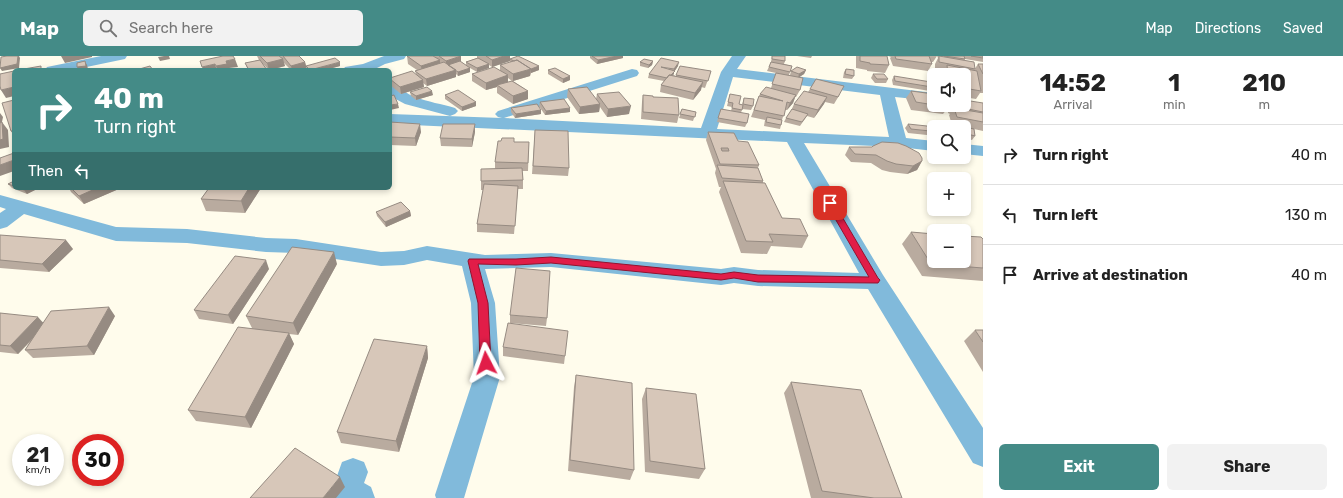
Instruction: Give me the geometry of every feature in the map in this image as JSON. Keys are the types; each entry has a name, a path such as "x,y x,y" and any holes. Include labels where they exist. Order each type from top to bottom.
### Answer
{"street":[{"path":"62,68 120,56"},
{"path":"369,68 380,61 399,56"},
{"path":"707,134 728,72 739,56"},
{"path":"728,72 927,96"},
{"path":"392,91 418,104 459,114 476,121 632,73"},
{"path":"886,91 899,142"},
{"path":"392,119 644,128 707,134 899,142 927,145"},
{"path":"793,138 875,280 983,453"},
{"path":"971,150 983,151"},
{"path":"0,201 116,234 188,236 266,245 296,246 381,258 404,258 427,253 472,261 516,262 551,260 721,277 734,275 758,278 875,280"},
{"path":"0,223 21,207"},
{"path":"452,497 487,377 483,303 472,261"}],"building":[{"path":"18,56 17,64 0,68 1,57"},
{"path":"223,56 233,56 235,59 226,61 227,64 216,66 215,64 202,67 200,61"},
{"path":"260,56 279,56 283,59 267,63"},
{"path":"283,56 299,56 305,62 291,66"},
{"path":"407,56 433,56 440,60 421,66"},
{"path":"439,56 461,56 446,61"},
{"path":"486,56 504,56 492,60"},
{"path":"518,56 539,66 531,69 517,60 514,61 510,59"},
{"path":"592,56 617,56 598,60"},
{"path":"772,56 785,56 785,61 772,59"},
{"path":"860,56 887,56 889,65 870,64 860,61"},
{"path":"895,56 929,56 932,64 896,59"},
{"path":"939,56 974,62 975,69 971,68 939,62"},
{"path":"944,56 964,56 965,59"},
{"path":"971,56 983,56 983,58"},
{"path":"335,58 340,62 318,68 308,68 306,66"},
{"path":"478,58 489,64 477,68 466,62"},
{"path":"661,58 679,62 674,69 661,67 675,71 667,78 649,74"},
{"path":"644,59 653,61 649,65 640,62"},
{"path":"260,60 266,68 248,68 245,63"},
{"path":"517,60 531,69 513,74 500,65"},
{"path":"85,61 86,66 77,67 77,63"},
{"path":"460,61 470,68 458,72 448,65"},
{"path":"444,62 456,70 426,79 415,71"},
{"path":"771,62 792,66 790,72 769,67"},
{"path":"978,64 983,64 983,74"},
{"path":"947,65 962,68 947,68"},
{"path":"41,66 41,68 30,68"},
{"path":"680,66 711,71 708,81 676,75"},
{"path":"494,67 508,75 486,83 472,74"},
{"path":"797,67 806,70 799,74 791,71"},
{"path":"555,68 570,76 563,79 548,70"},
{"path":"846,69 854,70 854,76 845,74"},
{"path":"971,70 977,71 981,91 971,89"},
{"path":"12,71 12,87 1,90 0,74"},
{"path":"412,71 423,80 400,87 392,81 392,77"},
{"path":"776,73 803,78 800,90 772,84"},
{"path":"873,74 884,74 888,79 877,79"},
{"path":"669,75 703,82 695,93 661,85"},
{"path":"894,76 927,81 927,86 895,81"},
{"path":"816,79 844,86 838,97 810,89"},
{"path":"512,81 528,91 513,96 497,85"},
{"path":"427,87 432,91 416,96 410,92"},
{"path":"587,87 600,104 580,107 568,89"},
{"path":"766,87 796,95 790,103 787,102 784,116 754,110 759,96 783,101 760,94"},
{"path":"458,90 476,102 462,107 445,95"},
{"path":"804,91 827,97 818,110 794,104"},
{"path":"911,91 927,93 927,104 916,102"},
{"path":"619,92 631,106 608,109 597,94"},
{"path":"730,94 741,96 739,104 743,105 742,110 732,108 733,103 728,102"},
{"path":"394,95 398,104 392,105 392,96"},
{"path":"643,95 678,98 679,115 643,112"},
{"path":"744,98 754,99 753,106 743,104"},
{"path":"564,99 570,108 546,111 540,102"},
{"path":"12,100 12,131 11,131 2,103"},
{"path":"971,101 983,103 983,112 971,110"},
{"path":"537,104 541,110 516,114 511,108"},
{"path":"682,109 696,112 695,117 680,114"},
{"path":"721,109 749,114 747,123 718,118"},
{"path":"792,109 808,114 802,122 786,118"},
{"path":"971,111 983,113 983,122 957,117 955,112"},
{"path":"767,117 782,120 781,125 766,122"},
{"path":"2,122 3,139 0,140 0,123"},
{"path":"392,122 420,124 415,138 392,137"},
{"path":"443,124 475,124 472,139 440,138"},
{"path":"908,124 927,126 927,131 911,129"},
{"path":"971,128 974,129 975,136 971,135"},
{"path":"535,130 568,131 569,168 533,166"},
{"path":"708,132 734,133 738,141 748,142 759,165 720,164","holes":["721,148 728,148 729,151 722,151"]},
{"path":"502,138 514,138 514,142 529,142 528,163 495,162 498,141 501,141"},
{"path":"882,142 898,143 906,146 919,153 922,161 913,166 896,164 876,155 855,154 849,147 872,147"},
{"path":"12,154 12,161 0,165 0,158"},
{"path":"717,165 758,168 763,181 722,178"},
{"path":"522,168 523,180 481,181 481,169"},
{"path":"723,181 765,183 782,218 800,219 808,236 769,234 773,242 746,241"},
{"path":"484,184 518,186 515,226 477,224"},
{"path":"73,190 92,190 79,196"},
{"path":"208,190 248,190 241,201 201,199"},
{"path":"401,202 410,211 385,222 376,212"},
{"path":"911,232 927,233 927,258"},
{"path":"0,235 66,240 42,264 0,260"},
{"path":"971,236 981,237 983,239 983,268 971,267"},
{"path":"292,247 334,252 293,323 246,316"},
{"path":"235,256 266,260 228,315 194,310"},
{"path":"516,268 550,271 547,318 510,315"},
{"path":"109,307 87,346 25,350 51,311"},
{"path":"0,313 38,317 10,346 0,345"},
{"path":"508,323 568,331 565,356 503,347"},
{"path":"238,327 289,333 245,417 188,410"},
{"path":"975,330 983,330 983,342"},
{"path":"374,339 427,346 396,441 337,432"},
{"path":"576,375 632,383 634,470 570,460"},
{"path":"791,382 861,390 902,498 874,498 822,491"},
{"path":"646,388 696,394 705,469 650,461"},
{"path":"295,448 340,477 323,498 250,498"}],"route":[{"path":"486,363 483,303 472,261 516,262 551,260 594,263 679,274 721,277 734,275 758,278 875,280 830,203"}]}
